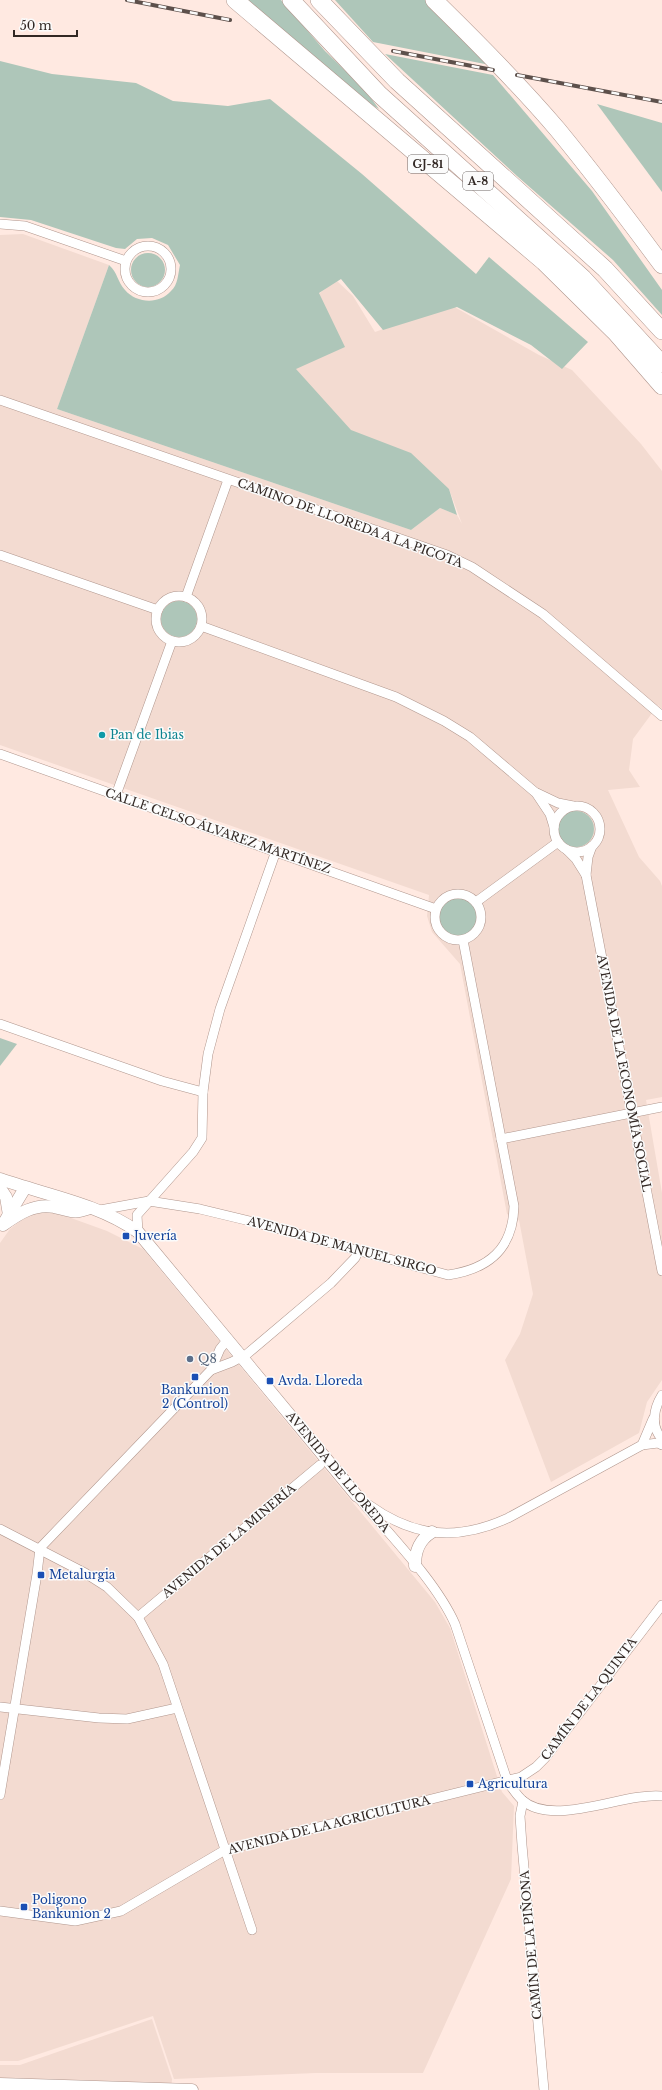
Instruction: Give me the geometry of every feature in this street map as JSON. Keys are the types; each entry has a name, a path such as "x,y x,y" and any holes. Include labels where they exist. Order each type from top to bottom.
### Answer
{"highway":[{"name":"GJ-81","path":"236,0 544,262 616,333 662,386"},
{"name":"A-8","path":"291,0 379,94 583,278 662,364"},
{"name":"A-8","path":"320,0 397,81 605,268 662,331"},
{"path":"434,0 481,46 558,130 662,265"}],"street":[{"path":"0,224 26,226 126,261"},
{"path":"144,246 159,248 170,259 171,275 168,282 156,291 141,291 129,282 125,268 126,261 130,254 144,246"},
{"name":"CAMINO DE LLOREDA A LA PICOTA","path":"0,400 447,555 472,567 543,614 662,716"},
{"path":"186,597 228,480"},
{"path":"0,555 158,610"},
{"path":"172,597 186,597 198,605 201,612 201,626 193,638 179,642 172,640 160,632 156,617 158,610 166,600 172,597"},
{"path":"201,626 373,688 421,708 470,737 536,793 558,803 582,806 589,809 599,821 599,836 592,846 582,852 575,852 562,845 550,814 536,793"},
{"path":"116,795 172,640"},
{"name":"CALLE CELSO ÁLVAREZ MARTÍNEZ","path":"0,754 436,909"},
{"path":"554,827 560,813 573,806"},
{"path":"476,902 562,845"},
{"name":"AVENIDA DE LA ECONOMÍA SOCIAL","path":"562,845 576,859 586,875"},
{"name":"AVENIDA DE LA ECONOMÍA SOCIAL","path":"592,846 588,857 586,875 662,1271"},
{"path":"138,1232 137,1215 193,1152 202,1138 203,1092 208,1054 220,1009 276,851"},
{"path":"454,894 462,894 476,902 481,914 479,928 475,934 463,940 449,938 438,929 436,923 436,909 446,897 454,894"},
{"name":"AVENIDA DE MANUEL SIRGO","path":"0,1180 95,1209 149,1201 200,1209 254,1222 358,1252 448,1275 473,1270 493,1259 507,1240 513,1218 514,1206 463,940"},
{"path":"0,1024 162,1081 203,1092"},
{"path":"501,1139 662,1107"},
{"path":"0,1188 6,1197 4,1223"},
{"path":"4,1223 25,1188"},
{"path":"4,1223 34,1207 54,1207 75,1213 95,1209"},
{"name":"AVENIDA DE LLOREDA","path":"95,1209 123,1221 138,1232 228,1339 441,1599 456,1624 507,1780 523,1801"},
{"path":"211,1370 242,1356 331,1283 355,1258 358,1252"},
{"path":"0,1795 40,1548 211,1370 220,1349 228,1339"},
{"path":"642,1445 654,1416 656,1404 662,1395"},
{"path":"654,1416 655,1428 662,1439"},
{"path":"357,1496 378,1511 399,1523 432,1532 461,1533 490,1527 642,1445 658,1443 662,1445"},
{"name":"AVENIDA DE LA MINERÍA","path":"138,1617 320,1465"},
{"path":"0,1529 40,1548 107,1587 138,1617 163,1664 252,1930"},
{"path":"415,1566 417,1547 424,1537 432,1532"},
{"name":"CAMÍN DE LA QUINTA","path":"507,1780 528,1773 545,1758 662,1605"},
{"path":"0,1707 99,1718 127,1719 177,1708"},
{"name":"AVENIDA DE LA AGRICULTURA","path":"0,1911 75,1922 121,1911 225,1850 507,1780"},
{"path":"523,1801 535,1807 571,1811 639,1796 662,1796"},
{"name":"CAMÍN DE LA PIÑONA","path":"523,1801 520,1816 522,1845 544,2090"},
{"path":"0,2084 53,2088 192,2090"}],"shaded area":[{"path":"23,234 109,265 57,409 411,530 440,508 457,515 462,524 449,489 344,433 293,370 315,297 336,280 353,296 375,332 451,305 539,355 572,370 641,444 662,471 662,709 658,705 633,739 629,770 640,787 608,790 639,857 660,881 662,886 662,1097 646,1100 662,1193 662,1380 647,1402 639,1433 551,1482 505,1360 520,1334 533,1294 519,1220 507,1214 460,964 432,932 427,916 429,895 0,745 0,235"},
{"path":"34,1210 60,1214 107,1231 143,1249 435,1602 450,1628 502,1792 514,1806 511,1879 423,2073 316,2073 174,2079 153,2016 18,2061 0,2061 0,1243 10,1229"},
{"path":"152,2019 172,2079 171,2090 0,2090 0,2065 20,2065"}],"green space":[{"path":"246,0 281,0 325,51 365,90 379,109 358,97"},
{"path":"335,0 425,0 490,65 373,42"},
{"path":"385,54 493,75 592,191 662,290 662,315 613,260 517,176"},
{"path":"0,61 52,74 136,83 173,101 228,106 270,99 362,174 476,274 489,257 588,342 562,369 531,345 457,307 383,330 341,279 319,293 345,347 296,369 351,430 411,453 449,489 457,515 440,508 411,530 57,409 109,265 125,290 135,298 148,301 160,299 166,296 173,289 180,265 168,245 152,238 137,239 125,249 116,248 31,220 0,217"},
{"path":"597,104 662,123 662,192"},
{"path":"145,253 151,253 160,258 164,264 164,276 160,282 151,287 145,287 136,282 131,273 131,267 136,258"},
{"path":"183,601 192,606 196,612 196,626 192,632 183,637 175,637 166,632 162,626 161,615 166,606 172,602"},
{"path":"576,811 589,816 594,829 589,842 576,847 563,842 558,829 563,816"},
{"path":"458,898 471,904 477,917 471,930 458,936 445,930 439,917 445,904"},
{"path":"0,1038 17,1044 0,1066"}],"railway":[{"path":"127,0 230,20"},
{"path":"393,51 493,70"},
{"path":"517,75 662,102"}],"place":[{"name":"Pan de Ibias","path":"102,735"},
{"name":"Juvería","path":"126,1236"},
{"name":"Q8","path":"190,1359"},
{"name":"Bankunion 2 (Control)","path":"195,1377"},
{"name":"Avda. Lloreda","path":"270,1381"},
{"name":"Metalurgia","path":"41,1575"},
{"name":"Agricultura","path":"470,1784"},
{"name":"Poligono Bankunion 2","path":"24,1907"}]}
